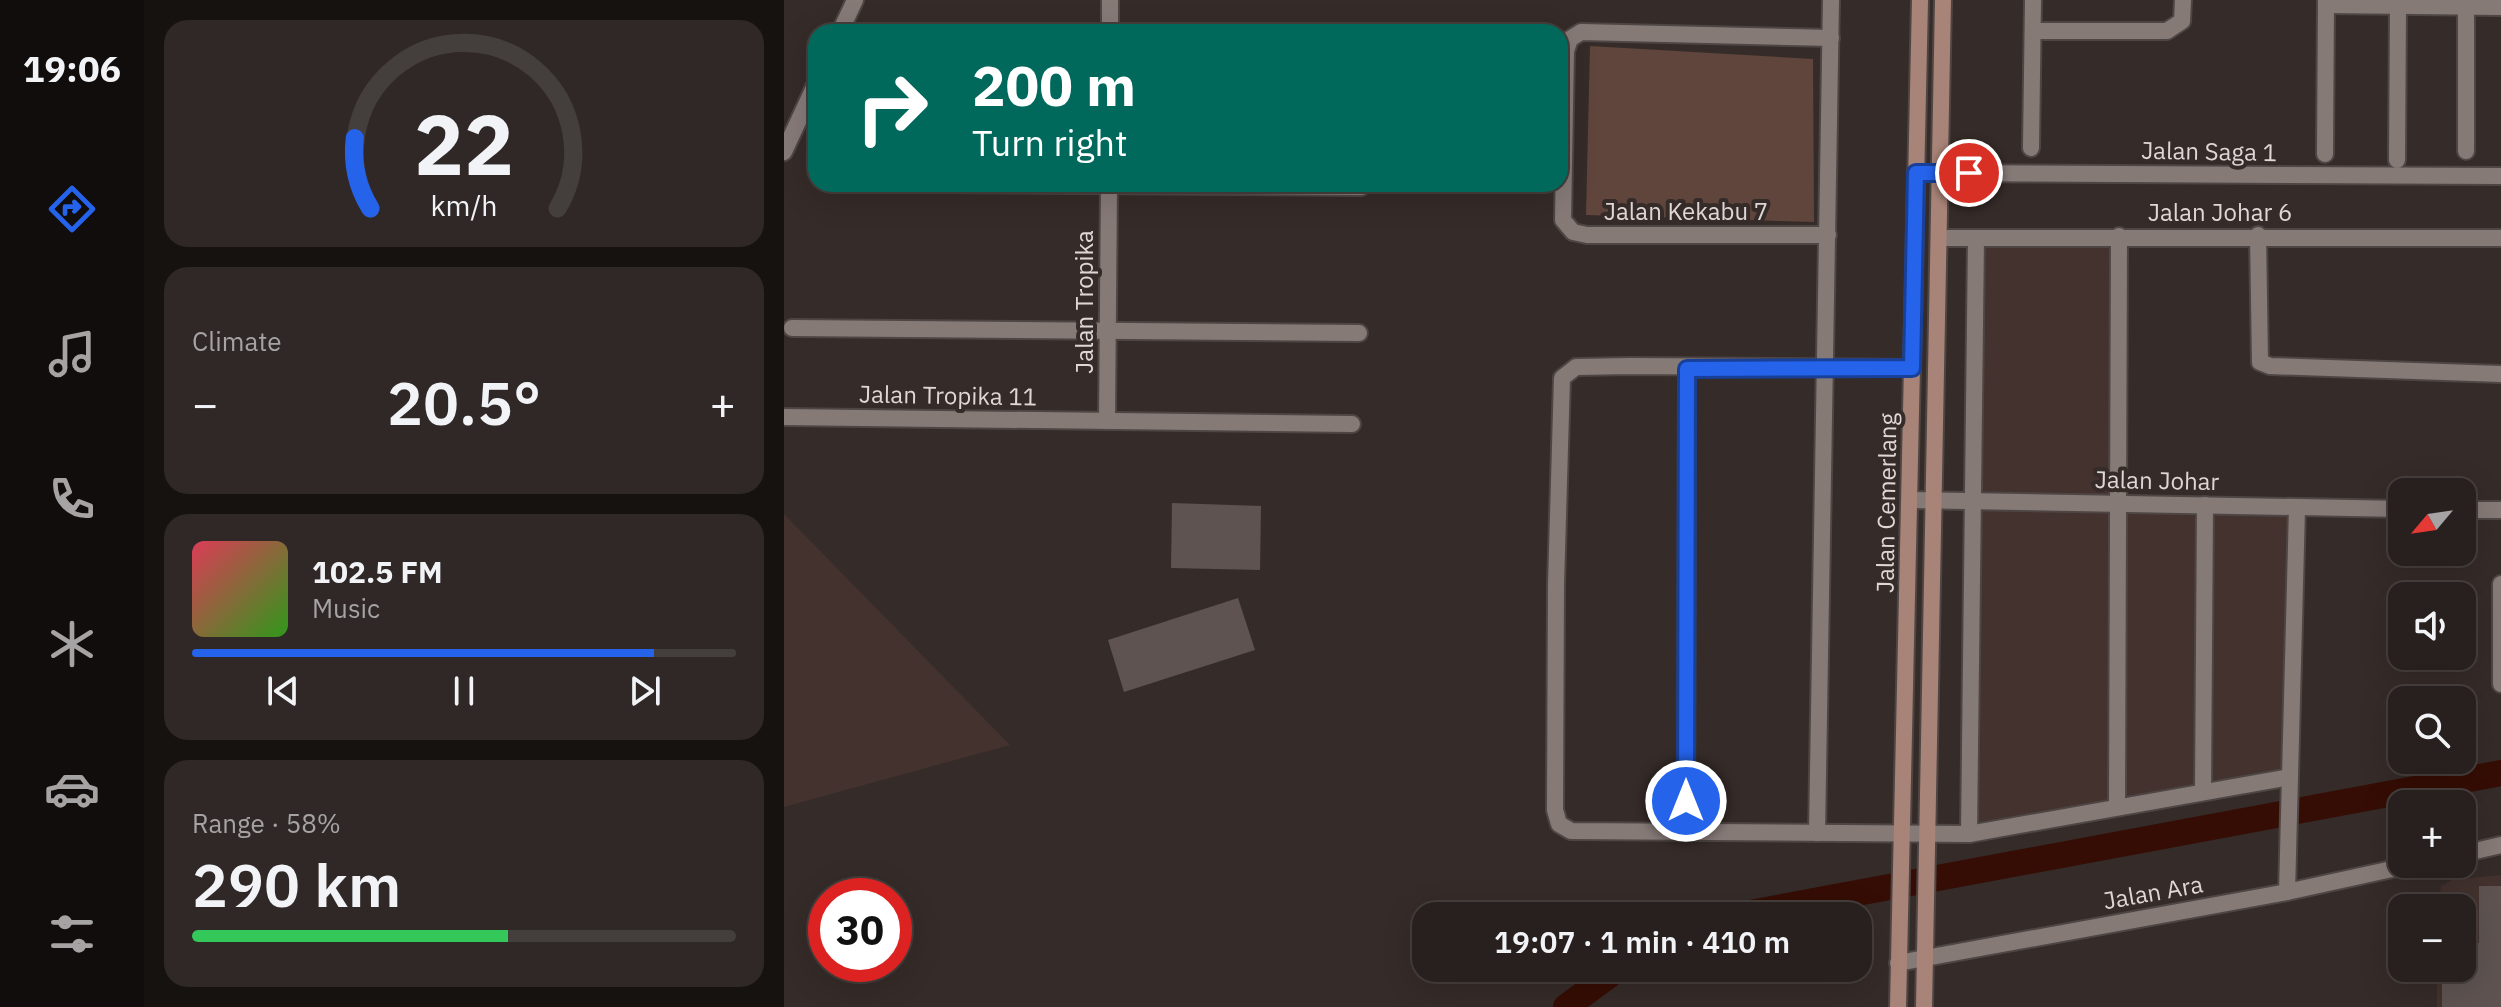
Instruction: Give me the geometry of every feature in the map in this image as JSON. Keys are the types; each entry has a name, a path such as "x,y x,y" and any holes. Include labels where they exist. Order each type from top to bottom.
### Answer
{"main road":[{"name":"Jalan Cemerlang","path":"1898,1007 1899,842 1912,500 1920,0"},
{"name":"Jalan Cemerlang","path":"1924,1007 1943,0"}],"street":[{"path":"844,24 855,0"},
{"path":"1110,0 1110,24"},
{"path":"1817,833 1831,0"},
{"path":"2031,148 2033,0"},
{"path":"2033,31 2167,31 2182,21 2183,0"},
{"path":"2325,154 2326,2 2501,7"},
{"path":"2397,160 2398,5"},
{"path":"2466,6 2466,151"},
{"name":"Jalan Kekabu 7","path":"1568,45 1570,39 1581,32 1831,38"},
{"path":"784,152 808,100"},
{"name":"Jalan Saga 1","path":"1916,173 2501,176"},
{"name":"Jalan Tropika","path":"1107,421 1109,192"},
{"name":"Jalan Kekabu 7","path":"1563,192 1563,220 1573,232 1587,235 1828,235"},
{"path":"2258,235 2260,362 2270,366 2501,374"},
{"name":"Jalan Johar 6","path":"1939,238 2258,235 2501,238"},
{"path":"2117,807 2119,236"},
{"path":"1969,834 1976,238"},
{"path":"792,328 1359,333"},
{"path":"1912,368 1576,367 1562,378 1556,585 1555,810 1559,824 1571,831 1817,833 1899,842 1925,841 2203,792 2290,784"},
{"path":"1686,832 1687,369"},
{"name":"Jalan Tropika 11","path":"784,417 1352,424"},
{"name":"Jalan Johar","path":"1912,500 2388,509"},
{"path":"2203,792 2205,505"},
{"path":"2287,892 2297,507"},
{"path":"2476,510 2501,510"},
{"path":"2500,684 2501,584"},
{"path":"2476,851 2501,845"},
{"name":"Jalan Ara","path":"1898,963 1926,951 2287,892 2388,870"}],"shaded area":[{"path":"1590,46 1813,59 1814,222 1586,215"},
{"path":"2114,241 2111,509 2293,512 2285,772 1975,827 1981,243"},
{"path":"784,514 1010,745 784,807"},
{"path":"2501,875 2501,1007 2437,1007 2437,982 2476,982 2476,894 2440,894 2441,886 2452,880"}],"building":[{"path":"1172,503 1261,506 1260,570 1171,568"},
{"path":"1238,598 1255,650 1124,692 1108,640"},
{"path":"2479,886 2501,886 2501,1007 2442,1007 2442,982 2476,982 2476,943 2479,943"}],"waterway":[{"path":"1809,902 2501,773"},
{"path":"1566,1007 1600,982"}],"route":[{"path":"1686,801 1687,369 1912,368 1916,173 1969,173"}]}
